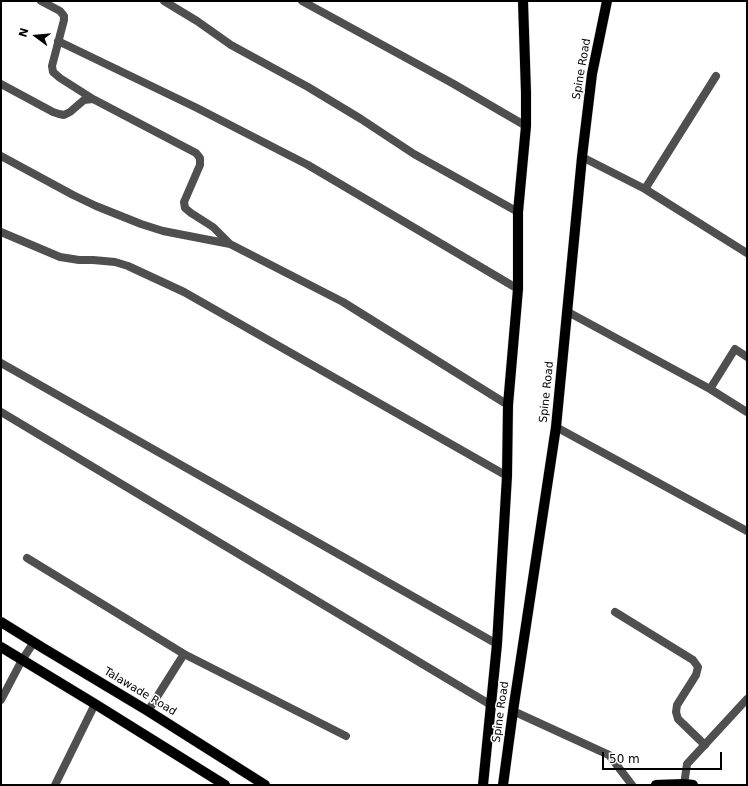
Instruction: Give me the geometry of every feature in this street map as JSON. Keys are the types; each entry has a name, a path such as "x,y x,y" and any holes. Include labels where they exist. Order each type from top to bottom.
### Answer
{"main road":[{"name":"Spine Road","path":"483,785 497,644 506,476 508,405 518,289 518,212 526,126 523,1"},
{"name":"Spine Road","path":"503,785 556,427 582,157 592,74 607,1"},
{"name":"Talawade Road","path":"1,622 148,711 265,785"},
{"path":"1,647 224,785"},
{"path":"656,785 687,785"}],"street":[{"path":"41,1 60,11 64,16 52,66 53,72 93,99 196,153 200,158 200,165 184,202 185,208 213,227 230,244"},
{"path":"164,1 197,20 231,45 308,87 361,119 414,154 518,212"},
{"path":"302,1 526,126"},
{"path":"58,41 197,108 308,165 518,289"},
{"path":"645,189 716,76"},
{"path":"1,84 53,112 64,115 84,100 93,99"},
{"path":"1,156 79,198 140,224 163,231 230,244 343,302 508,405"},
{"path":"582,157 645,189 747,253"},
{"path":"1,232 60,257 79,260 115,262 128,266 184,292 506,476"},
{"path":"568,312 710,389 747,412"},
{"path":"710,389 735,349 747,357"},
{"path":"1,363 497,644"},
{"path":"1,412 491,705"},
{"path":"556,427 747,531"},
{"path":"26,558 184,654 346,736"},
{"path":"616,612 693,660 698,667 696,675 677,705 676,712 678,719 705,745"},
{"path":"1,700 22,660 34,642"},
{"path":"148,711 184,654"},
{"path":"687,785 687,764 747,699"},
{"path":"55,785 95,704"},
{"path":"513,711 609,755 632,785"}]}
